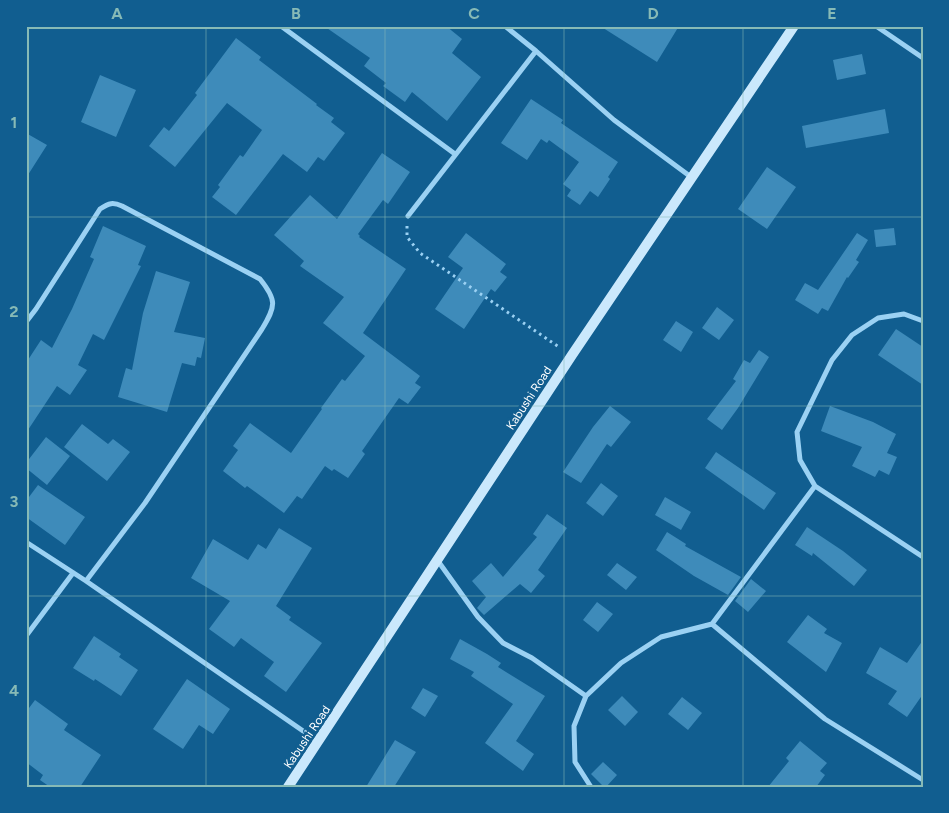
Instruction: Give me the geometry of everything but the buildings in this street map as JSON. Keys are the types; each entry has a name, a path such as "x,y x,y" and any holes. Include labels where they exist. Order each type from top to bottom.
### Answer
{"main road":[{"name":"Kabushi Road","path":"288,787 572,355 794,26"}],"street":[{"path":"281,26 455,154"},
{"path":"505,26 614,120 691,177"},
{"path":"876,26 923,58"},
{"path":"408,216 536,51"},
{"path":"26,322 100,209 108,203 122,206 260,279 272,294 272,306 269,317 262,329 145,503 86,581"},
{"path":"923,321 904,314 878,318 852,335 832,360 797,432 800,460 814,486 923,557"},
{"path":"590,787 575,762 574,726 586,696 621,663 661,637 712,624 814,486"},
{"path":"26,542 86,581 319,742"},
{"path":"438,560 478,617 503,643 532,658 586,696"},
{"path":"26,636 73,573"},
{"path":"712,624 825,719 923,780"}],"path":[{"path":"408,216 407,237 420,253 572,355"}]}
